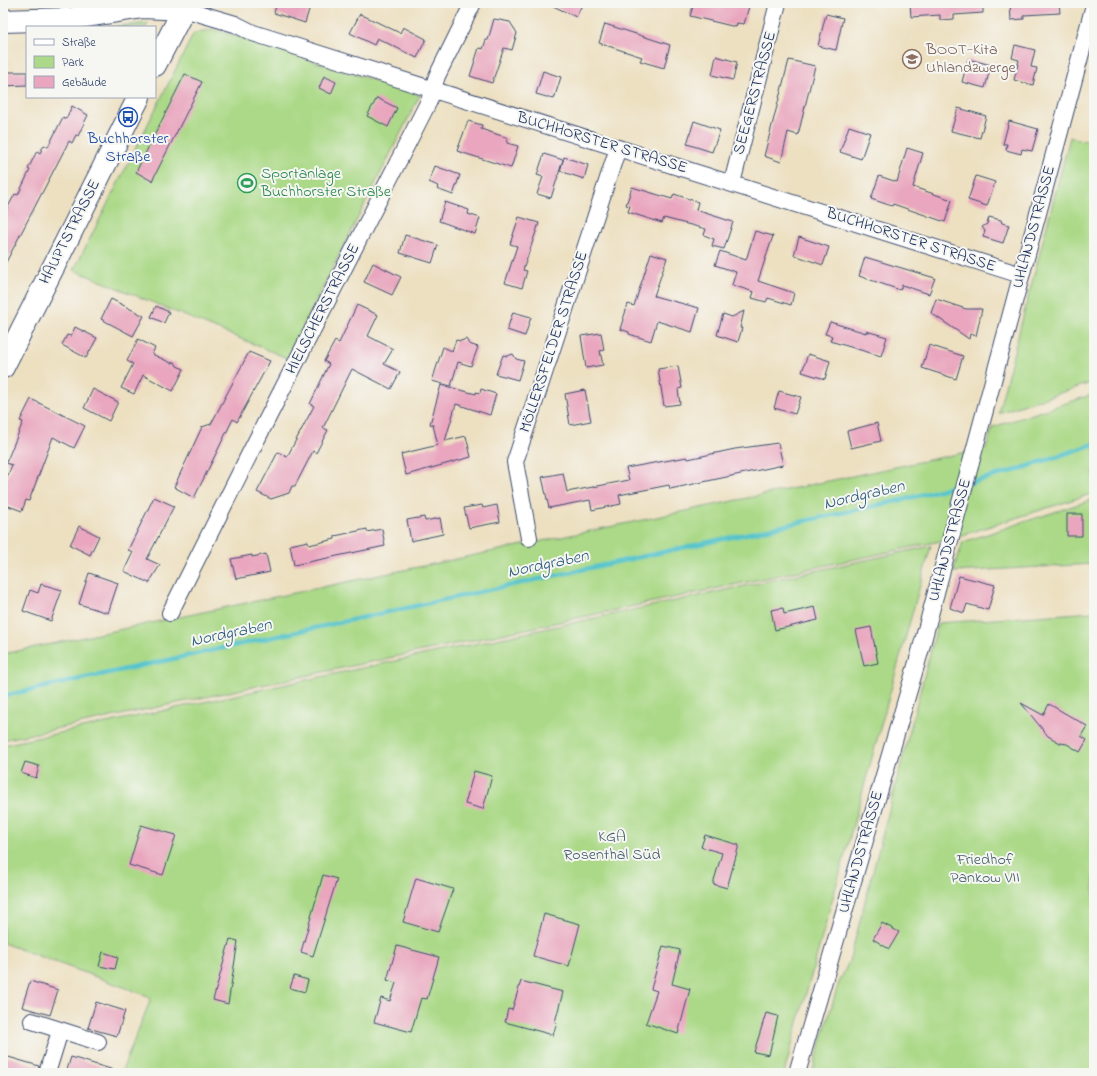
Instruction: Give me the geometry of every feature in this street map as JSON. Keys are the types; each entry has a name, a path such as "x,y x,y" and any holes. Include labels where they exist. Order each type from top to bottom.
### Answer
{"main road":[{"path":"3,21 68,19 123,6 186,6 156,63"},
{"name":"HAUPTSTRASSE","path":"3,367 138,98"}],"street":[{"name":"HIELSCHERSTRASSE","path":"170,613 429,101 437,76 473,3"},
{"name":"SEEGERSTRASSE","path":"732,183 778,3"},
{"name":"UHLANDSTRASSE","path":"797,1073 920,652 1094,5"},
{"name":"BUCHHORSTER STRASSE","path":"186,6 235,24 253,33 1021,275"},
{"name":"MÖLLERSFELDER STRASSE","path":"529,538 515,462 618,148"},
{"path":"32,1022 98,1042"},
{"path":"47,1073 60,1031"}],"green space":[{"path":"148,23 146,26 117,26"},
{"name":"Sportanlage Buchhorster Straße","path":"213,29 420,95 287,358 74,270 194,33"},
{"path":"1070,137 1094,143 1094,382 998,413"},
{"path":"1094,394 1094,493 950,539 3,740 3,654 986,448 993,427"},
{"path":"1094,499 1094,564 953,572 963,542"},
{"name":"KGA Rosenthal Süd","path":"931,546 784,1073 121,1073 150,1001 148,996 3,943 3,745"},
{"name":"Friedhof Pankow VII","path":"1094,612 1094,1073 812,1073 838,985 850,959 938,623"}],"building":[{"path":"277,3 311,3 305,23 274,13"},
{"path":"547,3 583,3 576,17"},
{"path":"694,3 750,3 744,24 737,23 736,27 690,16"},
{"path":"910,3 983,3 983,13 954,15 954,19 940,20 940,15 911,17"},
{"path":"1010,3 1059,3 1060,13 1024,15 1024,19 1011,20"},
{"path":"360,14 400,33 403,27 426,39 417,58 377,38 374,45 350,33"},
{"path":"826,14 843,18 836,50 818,46"},
{"path":"494,19 510,22 517,33 512,50 504,48 492,83 470,76 479,48 483,49 486,40 488,40"},
{"path":"605,24 670,45 664,68 640,61 642,57 599,43"},
{"path":"1015,45 1035,50 1031,67 1037,68 1033,85 1014,80 1019,60 1012,58"},
{"path":"716,56 737,62 733,80 712,75"},
{"path":"968,59 991,65 985,88 962,82"},
{"path":"789,60 815,66 798,135 788,132 781,162 764,156"},
{"path":"543,71 561,77 554,99 536,94"},
{"path":"3,72 26,72 26,85 3,86"},
{"path":"185,74 202,82 152,181 136,172"},
{"path":"324,76 336,82 331,94 319,88"},
{"path":"377,98 397,108 388,127 367,116"},
{"path":"72,106 88,115 78,136 76,135 72,143 69,141 3,268 3,216 15,194 18,195 37,151 40,153 44,145 48,147 63,117 66,119"},
{"path":"958,108 986,116 980,138 951,131"},
{"path":"468,121 482,125 481,129 508,138 507,143 518,146 511,168 457,151"},
{"path":"694,121 720,130 712,152 687,144"},
{"path":"1009,121 1038,129 1032,151 1022,149 1021,154 1006,150 1007,144 1003,144"},
{"path":"849,126 870,133 861,159 840,152"},
{"path":"907,148 923,153 913,187 952,200 945,222 893,204 892,206 871,199 879,176 897,182"},
{"path":"544,154 563,160 551,198 537,194 543,177 537,175"},
{"path":"564,157 588,165 584,179 560,171"},
{"path":"435,166 460,175 453,195 437,189 438,186 429,182"},
{"path":"976,176 995,182 987,206 968,200"},
{"path":"632,187 672,199 674,194 698,202 696,210 733,222 724,249 712,246 714,239 704,235 706,229 664,218 662,223 628,212 630,206 626,205"},
{"path":"445,202 469,210 468,214 480,218 475,234 439,221"},
{"path":"519,217 539,223 523,270 527,271 522,288 505,283 517,246 510,244"},
{"path":"989,217 1001,220 1002,223 1009,225 1003,243 983,237 985,231 982,227 987,224"},
{"path":"755,231 773,236 758,281 794,293 791,305 768,298 766,302 752,298 754,292 732,285 736,272 715,265 720,251 746,260"},
{"path":"405,235 438,245 432,263 400,253"},
{"path":"799,237 829,247 823,265 794,255"},
{"path":"651,253 667,258 654,296 699,308 692,332 657,321 651,341 629,334 629,332 620,329 628,304 634,306"},
{"path":"865,257 935,278 929,294 902,285 900,290 859,276"},
{"path":"373,263 401,277 392,295 364,282"},
{"path":"111,299 144,316 133,336 101,319"},
{"path":"936,299 966,309 982,309 976,336 970,334 969,339 931,313"},
{"path":"357,305 378,315 368,336 393,349 384,364 400,372 391,389 352,369 323,428 328,430 316,453 313,451 295,486 292,486 289,493 271,499 257,492 278,452 287,457 314,406 310,404 329,364 324,361 335,341 339,343"},
{"path":"156,306 169,312 164,323 151,317"},
{"path":"744,311 740,328 742,328 738,342 717,335 723,314 732,317"},
{"path":"513,312 531,317 525,336 507,330"},
{"path":"830,322 866,333 866,331 887,337 881,356 830,341 832,336 825,334"},
{"path":"75,327 97,338 86,358 62,345 67,335 71,336"},
{"path":"601,333 604,350 600,351 603,365 586,368 581,336"},
{"path":"138,339 155,348 152,354 171,363 175,362 177,366 184,369 173,391 143,375 134,394 121,388 133,364 127,361"},
{"path":"466,339 469,344 478,347 471,366 458,362 451,386 432,381 443,347 452,351 456,340 461,341"},
{"path":"929,345 963,356 956,379 922,368"},
{"path":"249,352 270,361 237,422 233,419 194,498 174,487 202,427 211,424"},
{"path":"513,354 516,359 524,361 518,380 496,374 503,355 507,356"},
{"path":"808,354 830,361 825,379 802,372"},
{"path":"678,366 682,388 678,389 680,404 664,406 658,369"},
{"path":"441,385 476,394 476,392 480,393 481,389 496,394 490,415 456,404 445,441 466,436 471,457 406,475 401,454 438,445 433,425 430,424"},
{"path":"93,389 118,402 109,421 84,408"},
{"path":"585,390 591,421 570,425 565,394"},
{"path":"779,391 801,397 795,414 774,408"},
{"path":"31,399 85,426 74,448 53,437 29,501 26,500 22,511 3,504 3,488 12,465 6,463 23,422 20,421"},
{"path":"877,423 881,441 851,448 847,431"},
{"path":"778,443 783,465 670,489 669,485 619,495 621,504 592,510 590,500 549,508 542,477 563,473 567,492 629,480 626,468"},
{"path":"154,497 174,506 147,559 160,565 149,583 124,571 133,552 128,550"},
{"path":"482,505 483,508 497,505 500,522 469,528 464,508"},
{"path":"1067,514 1082,514 1082,536 1067,536"},
{"path":"424,517 425,521 440,518 443,534 411,541 407,520"},
{"path":"79,526 99,536 90,555 70,545"},
{"path":"367,529 367,532 382,529 385,546 294,565 290,545 308,541 309,545 335,539 335,536"},
{"path":"266,554 270,572 236,579 231,559"},
{"path":"89,573 118,583 108,613 79,604"},
{"path":"959,576 995,585 988,610 967,604 964,613 950,608"},
{"path":"41,584 62,590 51,621 23,611 30,590 38,593"},
{"path":"815,607 818,620 775,630 771,610 783,608 784,614"},
{"path":"871,627 878,663 864,666 856,630"},
{"path":"1021,703 1043,715 1049,704 1087,726 1081,736 1087,740 1080,752 1067,744 1060,743 1048,736"},
{"path":"25,762 39,766 36,778 21,773"},
{"path":"474,771 492,776 483,809 465,804"},
{"path":"141,825 176,835 163,875 129,865"},
{"path":"705,835 739,845 727,888 713,884 722,853 701,847"},
{"path":"323,875 337,879 313,956 301,952"},
{"path":"416,878 453,889 438,932 403,922"},
{"path":"544,914 580,924 569,966 533,956"},
{"path":"882,923 899,932 889,949 873,939"},
{"path":"230,939 238,941 228,1004 213,1000"},
{"path":"397,946 439,957 427,999 421,998 411,1032 374,1022 381,998 390,1001 396,983 387,980"},
{"path":"663,946 680,950 672,984 690,989 678,1034 646,1023 657,991 651,989"},
{"path":"103,952 118,957 115,969 99,966"},
{"path":"294,976 308,980 305,992 290,988"},
{"path":"30,981 58,990 50,1015 22,1007"},
{"path":"521,981 563,992 553,1035 505,1022 508,1009 512,1010"},
{"path":"96,1002 125,1011 117,1036 88,1028"},
{"path":"766,1013 778,1016 769,1055 754,1052"},
{"path":"5,1056 39,1066 38,1073 3,1073"},
{"path":"71,1057 114,1070 114,1073 66,1073"}],"waterway":[{"name":"Nordgraben","path":"969,483 1020,469 1094,444"},
{"name":"Nordgraben","path":"3,696 906,499 962,484"}],"place":[{"name":"BOOT-Kita Uhlandzwerge","path":"912,59"},
{"name":"Buchhorster Straße","path":"128,117"},
{"name":"Sportanlage Buchhorster Straße","path":"247,183"}]}
